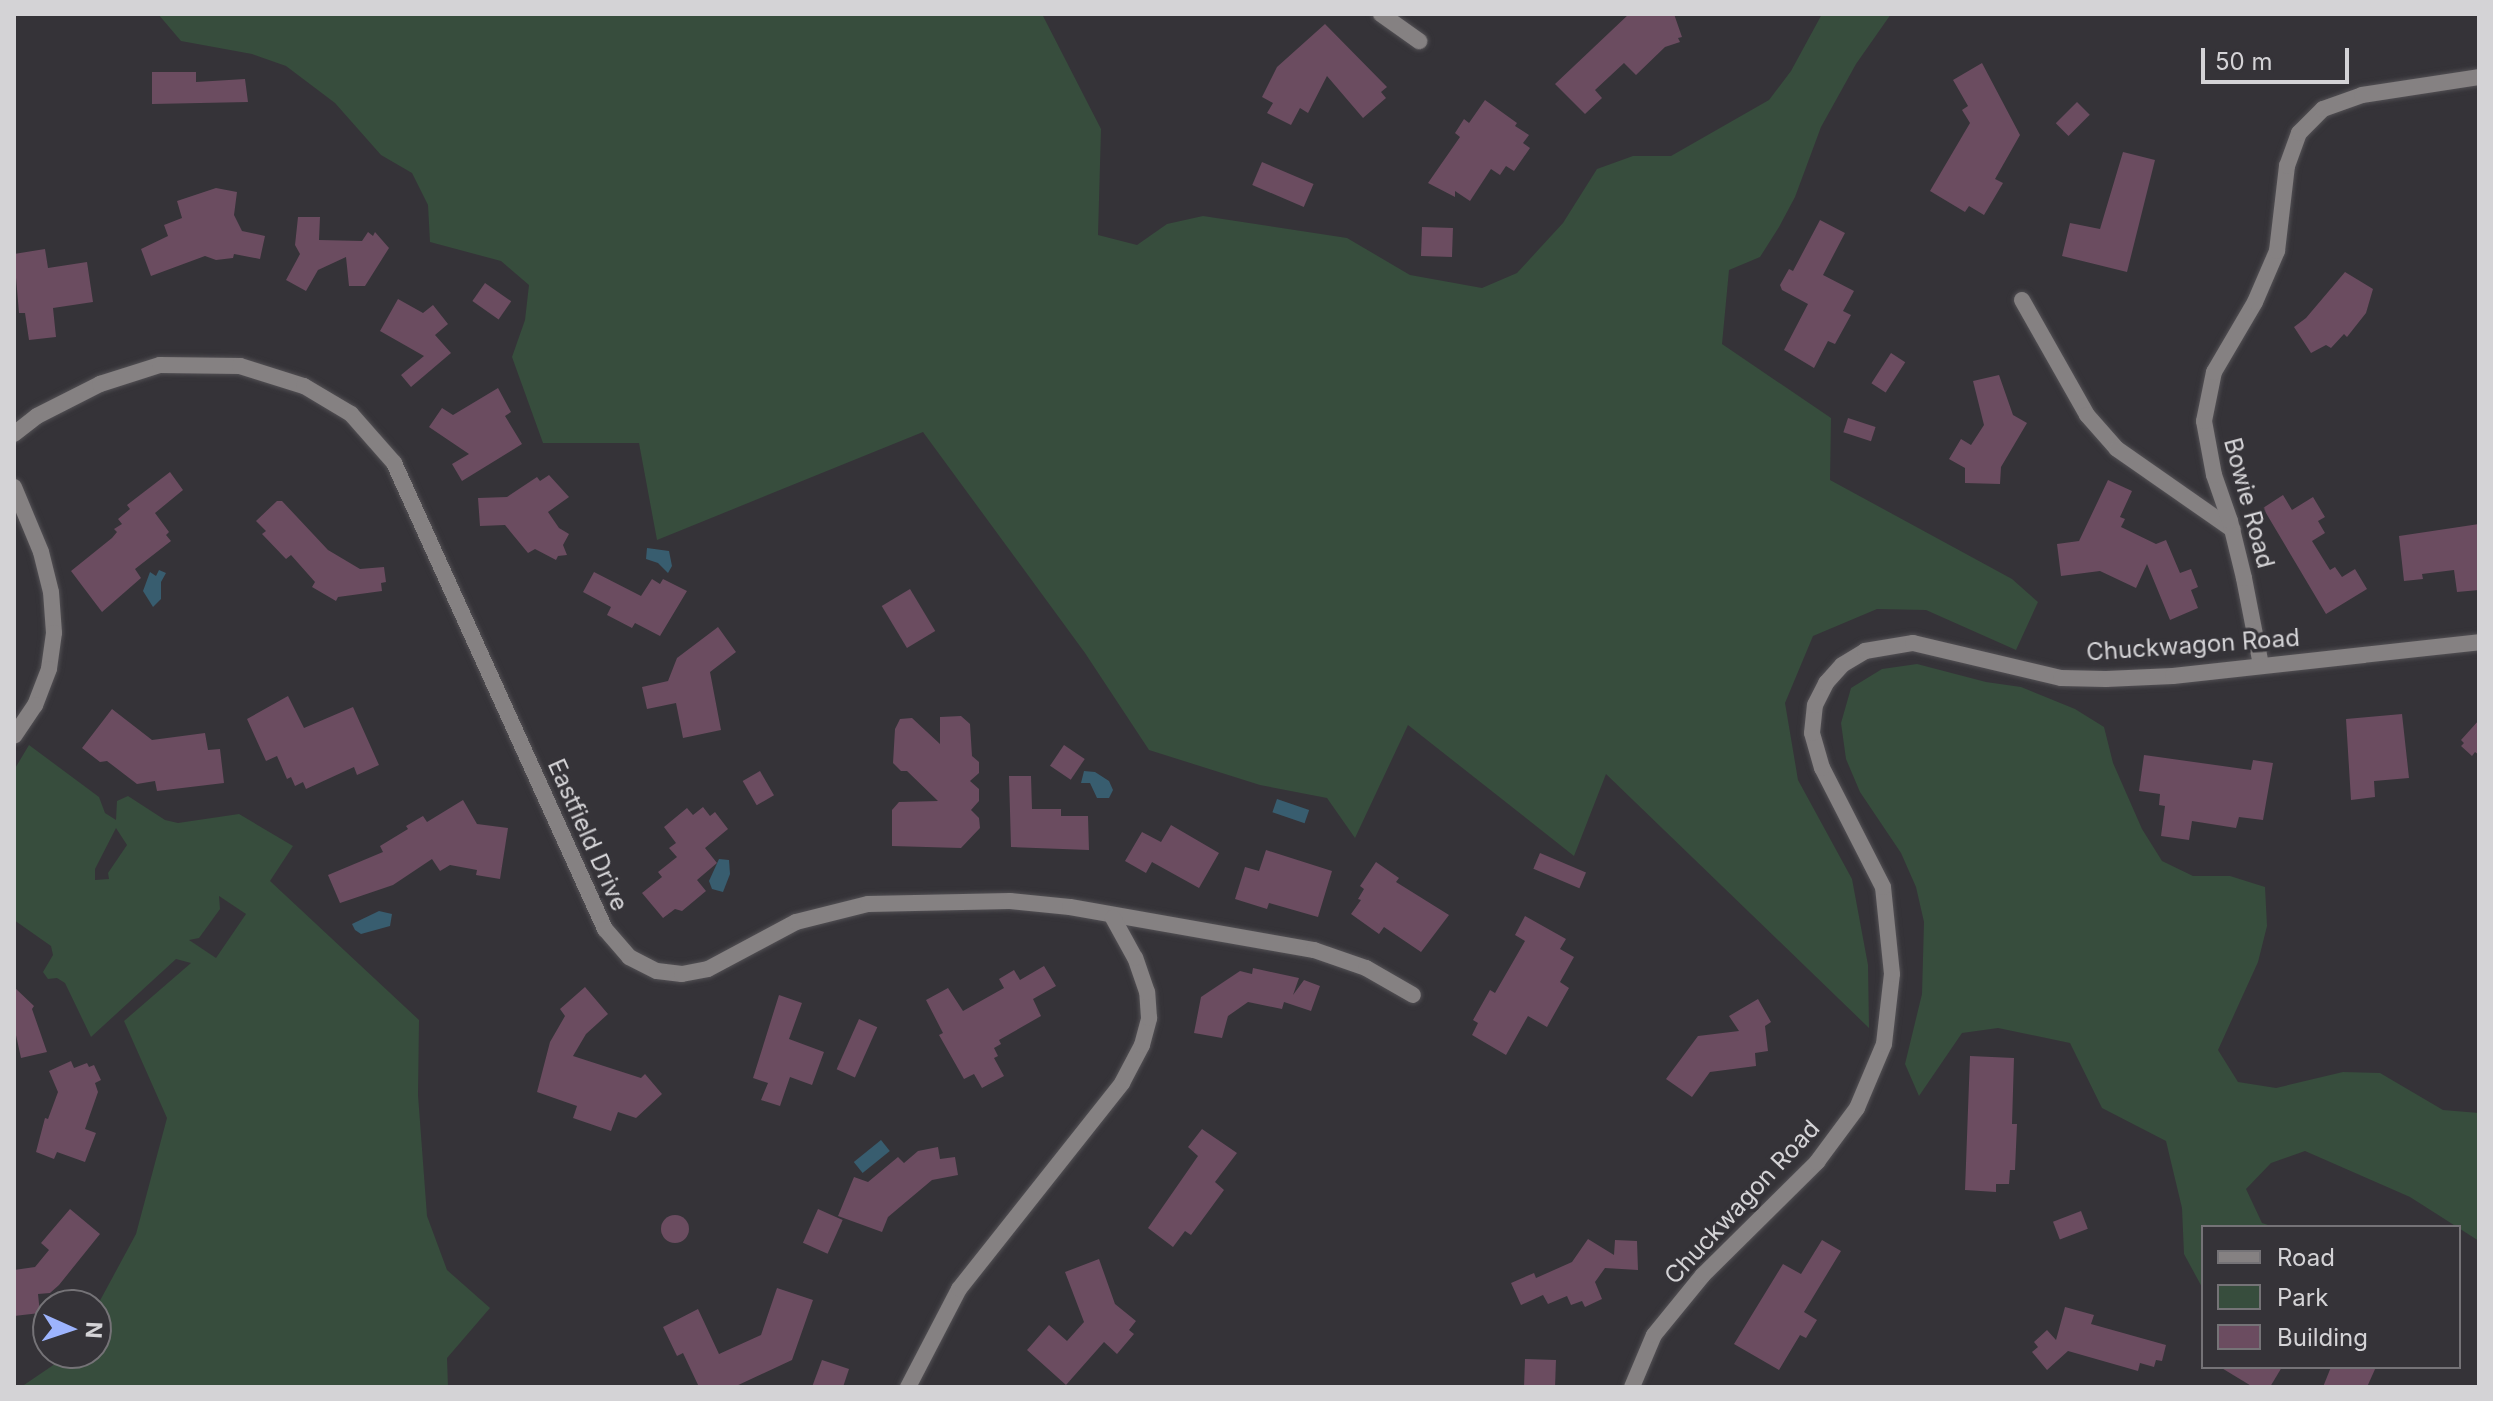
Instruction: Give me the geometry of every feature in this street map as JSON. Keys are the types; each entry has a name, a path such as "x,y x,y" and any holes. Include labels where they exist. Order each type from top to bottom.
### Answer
{"street":[{"path":"1381,14 1419,41"},
{"name":"Bowie Road","path":"2261,665 2233,530 2214,475 2204,421 2214,372 2255,302 2277,251 2287,166 2299,133 2323,109 2362,95 2479,77"},
{"path":"2022,300 2087,415 2117,449 2233,530"},
{"name":"Eastfield Drive","path":"14,434 37,416 100,384 160,365 240,366 304,386 351,414 394,463 605,929 629,957 657,971 682,974 708,969 796,922 868,904 1010,901 1070,907 1113,918 1314,950 1366,968 1413,995"},
{"path":"14,487 41,552 51,592 54,633 49,669 40,693 14,736"},
{"name":"Chuckwagon Road","path":"1632,1387 1654,1335 1703,1275 1817,1162 1849,1119 1884,1044 1892,974 1883,887 1822,768 1812,733 1815,705 1826,683 1842,665 1865,651 1913,643 2061,678 2173,676 2479,642"},
{"path":"908,1387 959,1289 1122,1083 1142,1045 1149,1018 1147,992 1135,958 1113,918"}],"green space":[{"path":"158,14 1042,14 1101,129 1098,235 1137,245 1167,224 1203,216 1347,238 1410,275 1482,288 1517,273 1563,223 1597,169 1633,156 1671,156 1769,100 1791,71 1822,14 1891,14 1856,64 1821,127 1795,197 1779,227 1760,257 1729,270 1722,344 1831,418 1830,480 2012,579 2038,602 2016,650 1926,610 1877,609 1813,636 1785,703 1798,780 1852,879 1868,965 1869,1028 1606,774 1574,856 1408,725 1355,838 1327,798 1260,785 1149,750 1085,653 923,432 657,540 639,443 543,443 512,357 525,320 529,285 501,261 430,242 428,205 412,173 381,155 335,103 286,66 252,54 181,41"},
{"path":"1917,664 1986,682 2021,687 2075,709 2104,727 2113,763 2142,829 2162,861 2193,876 2230,876 2265,887 2267,926 2258,962 2218,1050 2238,1082 2276,1088 2343,1072 2380,1073 2443,1110 2479,1113 2479,1241 2461,1230 2461,1225 2454,1225 2410,1197 2305,1151 2271,1163 2246,1189 2262,1223 2268,1225 2201,1225 2201,1285 2184,1254 2182,1208 2166,1141 2102,1108 2070,1043 1998,1028 1962,1033 1919,1096 1905,1064 1922,994 1924,922 1916,887 1901,853 1860,792 1846,759 1841,723 1851,688 1882,669"},
{"path":"29,745 99,797 105,813 116,820 117,801 128,796 165,820 178,823 239,814 293,846 270,881 419,1020 418,1095 427,1216 447,1270 490,1308 447,1358 448,1387 21,1387 47,1369 112,1369 112,1289 106,1289 136,1234 167,1118 124,1021 191,963 176,959 91,1037 65,983 57,978 48,979 43,972 53,955 51,946 14,920 14,770","holes":["116,828 127,845 108,873 109,879 95,880 95,869","219,896 246,914 216,958 189,940 199,938 220,909"]}],"water":[{"path":"647,548 669,551 672,566 668,573 658,563 646,559"},
{"path":"159,570 166,573 161,582 161,599 153,607 143,591 150,572 156,576"},
{"path":"1084,771 1095,772 1109,781 1113,790 1109,798 1097,798 1090,783 1081,783"},
{"path":"1277,799 1309,810 1305,823 1272,812"},
{"path":"719,859 729,860 730,874 723,892 712,889 709,881"},
{"path":"379,911 392,914 390,926 361,934 355,930 352,924"},
{"path":"881,1140 890,1151 863,1173 854,1162"}],"building":[{"path":"1629,14 1674,14 1682,37 1678,38 1680,42 1665,47 1636,75 1624,63 1595,90 1602,98 1585,114 1555,84"},
{"path":"1325,24 1387,87 1381,92 1386,98 1363,118 1327,76 1308,113 1300,108 1291,125 1267,113 1273,103 1262,97 1277,67"},
{"path":"1982,63 2020,135 1995,179 2003,183 1984,215 1969,206 1965,212 1930,191 1970,123 1962,110 1968,106 1953,80"},
{"path":"152,72 196,72 196,82 245,79 248,102 152,104"},
{"path":"1485,100 1529,135 1523,143 1530,148 1514,171 1506,166 1500,175 1491,169 1470,201 1455,191 1455,197 1428,183 1460,137 1455,133 1464,119 1469,123"},
{"path":"2077,102 2090,115 2069,136 2056,123"},
{"path":"2123,152 2155,160 2127,272 2062,256 2070,223 2100,229"},
{"path":"1262,162 1314,184 1304,207 1252,185"},
{"path":"216,188 237,192 234,215 242,231 265,236 260,259 234,254 233,258 216,260 205,256 151,276 141,249 168,236 164,225 182,218 177,201"},
{"path":"298,217 320,217 319,240 362,241 368,232 373,236 375,232 389,248 365,286 349,286 346,257 318,270 306,291 286,280 300,254 295,245"},
{"path":"1820,220 1845,233 1823,275 1854,291 1843,311 1851,315 1835,344 1828,341 1814,368 1784,350 1808,304 1782,290 1780,285 1789,269 1793,271"},
{"path":"1422,227 1453,228 1452,257 1421,256"},
{"path":"45,249 48,268 87,262 93,302 53,308 56,337 29,340 25,313 19,313 14,254"},
{"path":"2345,272 2373,289 2366,313 2347,337 2344,334 2331,348 2326,345 2311,353 2294,327 2306,318"},
{"path":"485,283 511,301 499,319 472,301"},
{"path":"398,299 423,313 433,305 448,324 435,335 451,353 411,387 401,375 424,356 380,331"},
{"path":"1891,353 1905,362 1886,392 1871,383"},
{"path":"1999,375 2013,415 2027,423 2001,467 2000,484 1965,483 1965,468 1949,459 1961,439 1971,445 1984,425 1973,381"},
{"path":"498,388 511,412 505,416 522,444 462,481 452,464 469,454 429,427 442,408 453,415"},
{"path":"1848,418 1876,427 1871,441 1843,432"},
{"path":"170,472 183,490 155,513 169,532 166,535 171,541 135,569 141,578 102,612 71,571 112,538 117,532 114,529 122,524 118,519 130,509 127,505"},
{"path":"549,475 569,497 548,512 559,528 569,534 563,545 567,555 558,556 556,560 535,549 528,553 505,525 480,526 478,498 507,497 537,477 540,481"},
{"path":"2108,480 2132,491 2120,517 2125,519 2121,527 2156,544 2166,540 2180,573 2191,569 2198,587 2191,590 2198,608 2170,620 2147,564 2136,588 2100,571 2061,576 2057,544 2079,541"},
{"path":"2283,495 2292,510 2313,497 2325,517 2318,521 2325,533 2312,541 2330,570 2335,567 2342,577 2355,569 2367,589 2326,614 2263,508"},
{"path":"277,501 282,501 328,550 360,569 384,567 386,582 381,583 382,591 338,597 336,601 312,587 315,582 291,555 286,559 262,534 266,531 256,521"},
{"path":"2479,524 2479,590 2457,592 2454,570 2422,574 2423,579 2404,581 2399,536"},
{"path":"594,572 641,596 652,579 660,584 663,579 687,591 660,636 635,623 632,628 607,615 611,607 583,592"},
{"path":"910,589 935,631 907,648 882,606"},
{"path":"718,627 736,652 710,672 721,730 683,738 676,703 647,709 642,687 668,681 677,658"},
{"path":"288,696 304,728 353,707 379,765 357,775 354,767 306,789 303,782 295,786 291,777 287,779 277,756 266,761 247,719"},
{"path":"112,709 152,740 205,733 208,750 220,749 224,783 157,791 155,781 137,784 107,761 100,762 82,748"},
{"path":"2402,714 2409,778 2374,781 2375,797 2351,800 2346,719"},
{"path":"961,716 970,724 972,756 979,762 979,773 970,781 979,789 979,801 971,810 979,818 980,828 961,848 892,846 892,810 899,802 938,801 907,771 901,771 893,763 895,729 900,719 912,718 940,744 940,717"},
{"path":"2479,720 2479,755 2475,752 2472,756 2461,746 2464,743 2461,740"},
{"path":"1064,745 1085,759 1071,780 1050,766"},
{"path":"2144,755 2251,770 2253,760 2273,763 2263,820 2239,817 2236,828 2192,821 2189,840 2161,836 2165,806 2159,805 2160,794 2139,791"},
{"path":"760,771 774,795 757,805 743,781"},
{"path":"1009,776 1031,776 1032,809 1061,809 1061,816 1088,816 1089,850 1011,847"},
{"path":"463,800 477,824 508,828 500,879 476,875 477,870 450,865 440,871 432,859 393,885 340,903 328,875 383,852 380,846 408,829 406,826 423,816 427,822"},
{"path":"703,807 710,816 715,812 728,829 705,848 717,863 697,880 706,891 682,911 675,909 663,918 642,893 662,877 658,872 677,857 669,848 676,843 664,827 687,808 693,815"},
{"path":"1171,825 1219,853 1199,888 1152,862 1146,873 1125,861 1142,832 1161,842"},
{"path":"1266,850 1332,871 1318,917 1269,903 1267,909 1235,899 1245,867 1259,871"},
{"path":"1540,853 1586,873 1579,888 1533,869"},
{"path":"1376,862 1399,878 1396,882 1449,915 1421,952 1384,927 1379,934 1351,914 1361,900 1358,899 1364,889 1360,886"},
{"path":"1525,916 1566,939 1560,949 1574,957 1560,982 1569,988 1547,1027 1528,1016 1506,1055 1472,1035 1478,1023 1473,1020 1490,990 1495,993 1525,941 1515,935"},
{"path":"1044,966 1056,986 1033,999 1041,1016 999,1040 1001,1044 994,1048 998,1056 994,1058 1004,1076 982,1088 974,1074 964,1079 939,1035 943,1033 926,1000 948,988 963,1011 1004,988 999,979 1014,970 1020,980"},
{"path":"1253,968 1299,978 1293,995 1304,980 1320,986 1311,1011 1284,1002 1282,1009 1248,1002 1228,1016 1222,1038 1194,1033 1201,997 1240,971 1252,974"},
{"path":"14,987 34,1006 32,1009 47,1052 21,1058 14,1026"},
{"path":"585,987 608,1014 586,1034 573,1056 641,1078 645,1074 662,1094 636,1118 618,1112 611,1131 573,1118 577,1106 537,1092 550,1042 565,1016 560,1009"},
{"path":"779,995 802,1003 789,1039 824,1052 812,1085 790,1077 780,1106 761,1100 768,1083 753,1078"},
{"path":"1758,999 1771,1022 1765,1026 1768,1051 1755,1053 1756,1066 1710,1072 1692,1097 1666,1079 1698,1036 1739,1031 1729,1016"},
{"path":"859,1019 877,1027 855,1077 837,1069"},
{"path":"1970,1056 2014,1058 2012,1124 2017,1124 2015,1170 2010,1170 2009,1184 1996,1184 1996,1192 1965,1190"},
{"path":"71,1061 74,1068 87,1063 89,1067 94,1065 101,1080 95,1083 98,1092 85,1129 96,1133 85,1162 57,1152 54,1159 36,1152 45,1118 48,1119 58,1092 49,1071"},
{"path":"1202,1129 1237,1153 1215,1182 1224,1190 1191,1235 1185,1231 1173,1247 1148,1228 1198,1156 1188,1147"},
{"path":"938,1147 940,1159 955,1157 958,1175 932,1180 888,1217 882,1232 838,1216 854,1177 868,1182 898,1157 904,1163 918,1151"},
{"path":"70,1209 100,1234 54,1289 32,1289 32,1314 14,1316 14,1270 35,1267 49,1250 41,1243"},
{"path":"818,1209 843,1220 828,1254 803,1243"},
{"path":"2081,1211 2088,1229 2060,1239 2053,1222"},
{"path":"675,1215 685,1219 689,1229 685,1239 675,1243 665,1239 661,1229 665,1219"},
{"path":"1588,1239 1614,1255 1615,1240 1637,1241 1638,1270 1605,1268 1595,1282 1602,1299 1585,1307 1582,1301 1571,1305 1567,1296 1548,1304 1543,1295 1521,1305 1511,1283 1534,1273 1536,1278 1572,1262"},
{"path":"1822,1240 1841,1251 1804,1312 1817,1320 1806,1338 1800,1335 1779,1370 1734,1344 1783,1264 1801,1274"},
{"path":"1099,1259 1115,1304 1136,1321 1129,1330 1134,1334 1117,1354 1104,1342 1066,1385 1027,1350 1049,1325 1067,1341 1084,1322 1065,1272"},
{"path":"777,1288 813,1300 792,1360 734,1387 699,1387 683,1353 677,1356 663,1327 698,1309 719,1354 761,1335"},
{"path":"2065,1307 2094,1315 2091,1324 2166,1345 2162,1361 2156,1360 2154,1367 2140,1363 2138,1371 2068,1351 2047,1370 2032,1352 2038,1347 2034,1342 2047,1330 2056,1340"},
{"path":"1525,1359 1556,1360 1555,1387 1524,1387"},
{"path":"822,1360 849,1369 843,1387 812,1387"},
{"path":"2223,1369 2281,1369 2270,1387 2253,1387"},
{"path":"2330,1369 2375,1369 2367,1387 2323,1387"}]}
